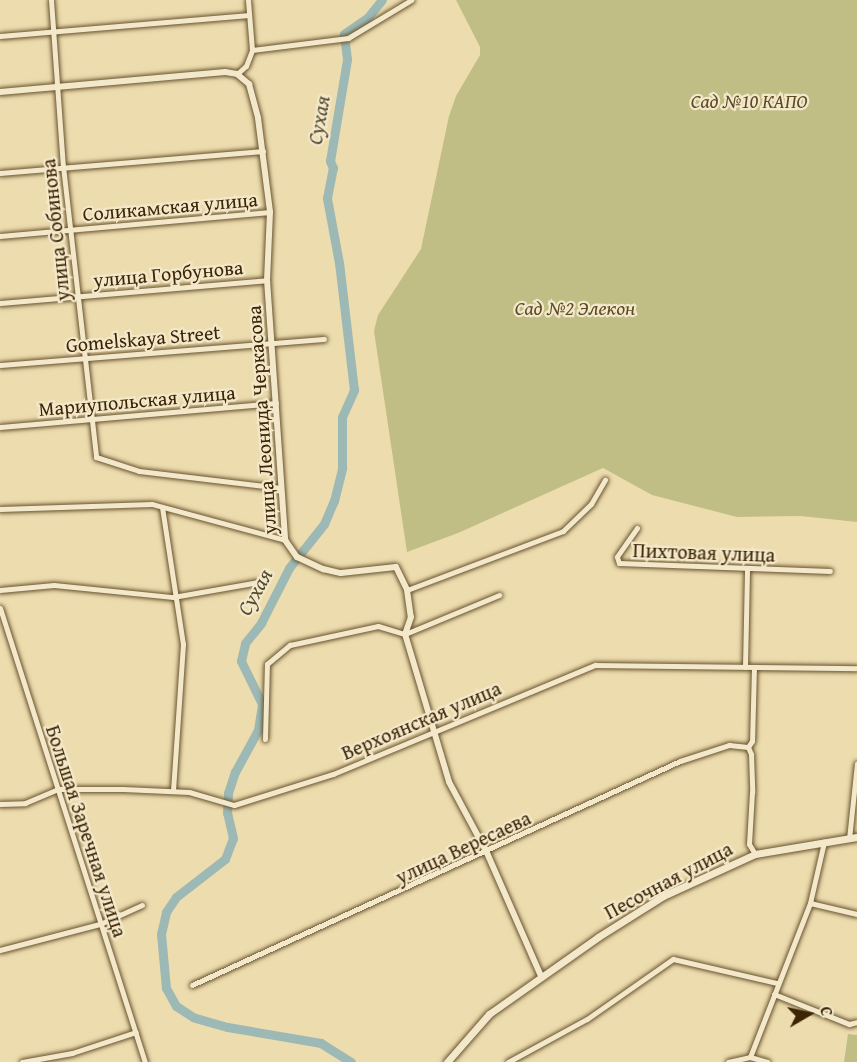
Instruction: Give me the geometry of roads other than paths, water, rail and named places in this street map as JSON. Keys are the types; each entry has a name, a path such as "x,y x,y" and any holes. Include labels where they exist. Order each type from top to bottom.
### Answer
{"main road":[{"name":"Песочная улица","path":"447,1062 489,1014 541,976 663,896 755,854 857,837"}],"street":[{"name":"улица Собинова","path":"51,0 63,166 89,419 96,457 139,471 281,488"},
{"path":"0,92 237,74 246,66 252,50 248,0"},
{"path":"252,50 348,38 411,0"},
{"path":"0,36 249,15"},
{"name":"улица Леонида Черкасова","path":"237,74 253,93 270,212 267,280 285,540 292,551 303,560 341,573 396,567 407,590 411,617 405,634 436,729 448,782 488,853 541,976"},
{"path":"0,173 263,151"},
{"name":"Соликамская улица","path":"0,236 270,212"},
{"name":"улица Горбунова","path":"0,303 267,280"},
{"name":"Gomelskaya Street","path":"0,365 324,339"},
{"name":"Мариупольская улица","path":"0,428 276,403"},
{"path":"407,590 563,531 591,504 605,480"},
{"path":"162,507 173,597 183,644 173,791"},
{"path":"0,509 162,507 285,540"},
{"name":"Пихтовая улица","path":"637,528 617,557 619,563 830,571"},
{"path":"745,667 747,568"},
{"path":"0,590 54,585 173,597 258,582"},
{"path":"265,739 267,664 290,645 378,626 405,634 500,595"},
{"name":"Большая Заречная улица","path":"0,608 145,1062"},
{"name":"Верхоянская улица","path":"0,804 25,803 57,789 173,791 234,805 333,774 436,729 595,665 857,668"},
{"path":"754,667 752,741 748,747 751,754 752,792 749,844 755,854"},
{"name":"улица Вересаева","path":"192,986 488,853 680,761 729,745 748,747"},
{"path":"849,839 857,763"},
{"path":"750,1057 810,903 824,842"},
{"path":"810,903 857,914"},
{"path":"0,950 100,924 142,905"},
{"path":"508,1062 587,1019 673,959 777,983"},
{"path":"774,994 849,1024 857,1022"},
{"path":"22,1062 72,1053 136,1032"},
{"path":"728,1062 750,1057 767,1062"}],"waterway":[{"name":"Сухая","path":"351,1062 321,1043 227,1027 193,1017 176,1006 166,988 161,934 166,912 176,897 225,859 233,838 227,813 228,793 235,772 258,730 262,704 241,661 245,643 261,623 289,568 324,524 334,501 342,468 342,417 354,390 339,263 327,198 333,168 330,161 347,59 344,34 368,17 382,0"}],"park label":[{"name":"Сад №10 КАПО","path":"749,100"},
{"name":"Сад №2 Элекон","path":"575,307"}]}
